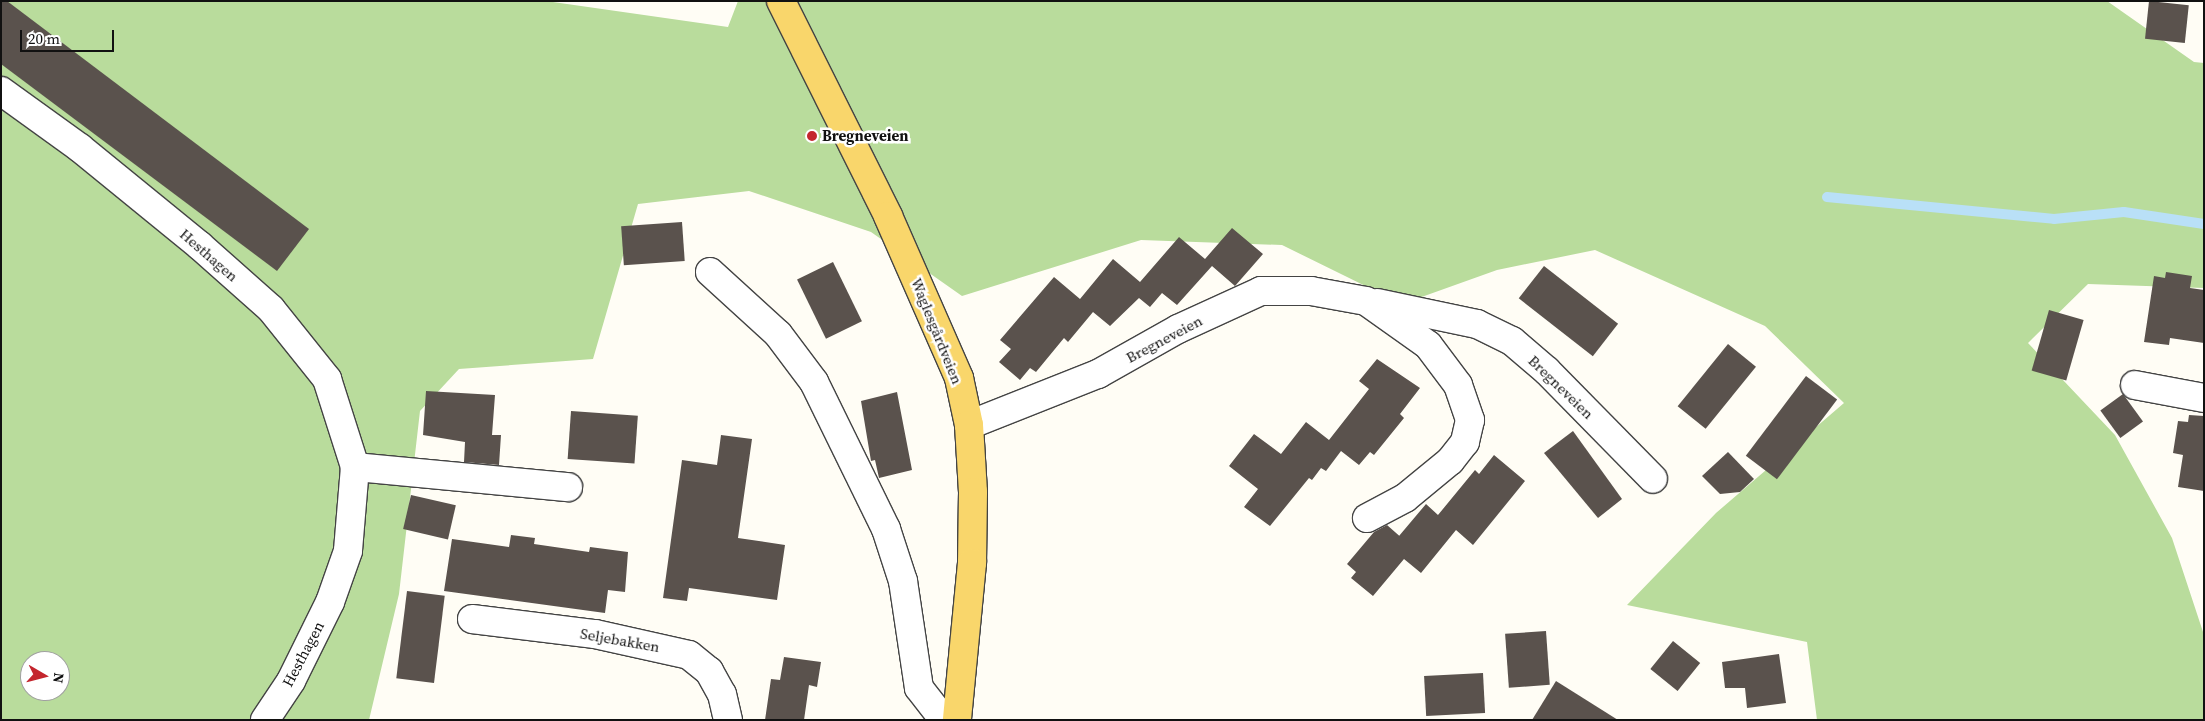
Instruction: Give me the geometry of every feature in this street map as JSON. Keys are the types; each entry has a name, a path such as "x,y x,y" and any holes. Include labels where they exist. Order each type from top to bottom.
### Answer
{"main road":[{"name":"Waglesgårdveien","path":"781,1 888,216 959,378 969,425 972,563 957,720"}],"street":[{"name":"Hesthagen","path":"1,91 80,148 271,310 327,379 355,467 348,551 330,602 291,680 265,720"},
{"path":"710,272 778,334 814,382 886,529 903,581 919,688 944,720"},
{"name":"Bregneveien","path":"969,425 1098,374 1178,330 1261,291 1311,291 1477,324 1512,341 1547,371 1653,479"},
{"name":"Bregneveien","path":"1366,301 1428,345 1458,386 1470,420 1465,442 1450,461 1405,498 1366,518"},
{"path":"2135,385 2204,398"},
{"path":"355,467 568,487"},
{"name":"Seljebakken","path":"472,619 595,634 689,655 709,671 722,694 728,720"}],"green space":[{"path":"1,1 546,1 728,27 738,1 2107,1 2194,62 2204,63 2204,288 2088,284 2028,343 2115,435 2172,538 2204,635 2204,720 1817,720 1807,642 1627,605 1716,513 1844,403 1765,326 1595,250 1497,270 1402,304 1282,245 1141,240 962,296 871,232 749,191 638,204 593,359 459,369 420,411 399,594 369,720 1,720"}],"building":[{"path":"1,1 7,1 309,229 277,271 1,64"},
{"path":"2149,1 2189,5 2185,43 2145,39"},
{"path":"682,222 685,261 624,265 621,226"},
{"path":"1232,228 1263,254 1235,286 1212,266 1177,305 1162,293 1150,307 1139,298 1110,326 1093,312 1068,342 1064,338 1036,372 1030,368 1020,380 999,362 1011,349 1000,340 1054,277 1080,299 1113,259 1140,282 1179,237 1205,259"},
{"path":"833,262 862,321 826,339 797,280"},
{"path":"1544,266 1618,324 1593,356 1519,298"},
{"path":"2166,272 2192,276 2190,288 2204,290 2204,343 2170,338 2169,345 2144,342 2154,276 2165,278"},
{"path":"2049,310 2084,320 2066,380 2032,371"},
{"path":"1728,344 1756,367 1706,429 1678,406"},
{"path":"1377,359 1420,388 1400,414 1404,418 1374,455 1370,452 1359,465 1341,451 1326,471 1321,468 1312,480 1309,478 1270,526 1244,507 1258,489 1229,466 1254,434 1281,454 1306,422 1329,440 1369,389 1359,381"},
{"path":"1806,376 1837,399 1777,479 1746,456"},
{"path":"426,391 495,395 492,435 501,435 499,465 464,462 465,442 423,435"},
{"path":"897,392 912,470 879,478 875,460 871,461 861,401"},
{"path":"2123,394 2143,422 2120,438 2100,410"},
{"path":"571,411 638,416 634,464 568,459"},
{"path":"2189,415 2204,416 2204,491 2178,487 2183,455 2173,453 2178,421 2188,422"},
{"path":"1573,431 1622,499 1598,518 1544,453"},
{"path":"721,435 752,439 738,538 785,545 777,600 689,588 687,601 663,598 682,460 717,465"},
{"path":"1728,452 1754,479 1740,492 1720,494 1702,476"},
{"path":"1494,455 1525,481 1473,545 1456,530 1421,573 1404,559 1373,596 1351,578 1356,572 1347,564 1374,532 1387,525 1399,536 1426,504 1438,515 1475,470 1479,474"},
{"path":"411,495 456,505 448,539 403,529"},
{"path":"511,535 535,538 534,544 589,552 590,547 628,552 625,592 608,590 605,613 444,591 452,539 509,547"},
{"path":"407,591 445,596 434,683 396,678"},
{"path":"1546,631 1550,685 1509,688 1505,634"},
{"path":"1673,641 1700,663 1678,691 1650,669"},
{"path":"1779,654 1786,703 1747,708 1745,688 1725,688 1722,662"},
{"path":"784,657 821,662 817,687 809,685 804,720 765,720 771,679 780,680"},
{"path":"1483,673 1485,713 1426,716 1424,676"},
{"path":"1556,681 1618,720 1532,720"}],"waterway":[{"path":"1827,197 2054,219 2124,212 2204,224"}],"place":[{"name":"Bregneveien","path":"812,136"}]}
